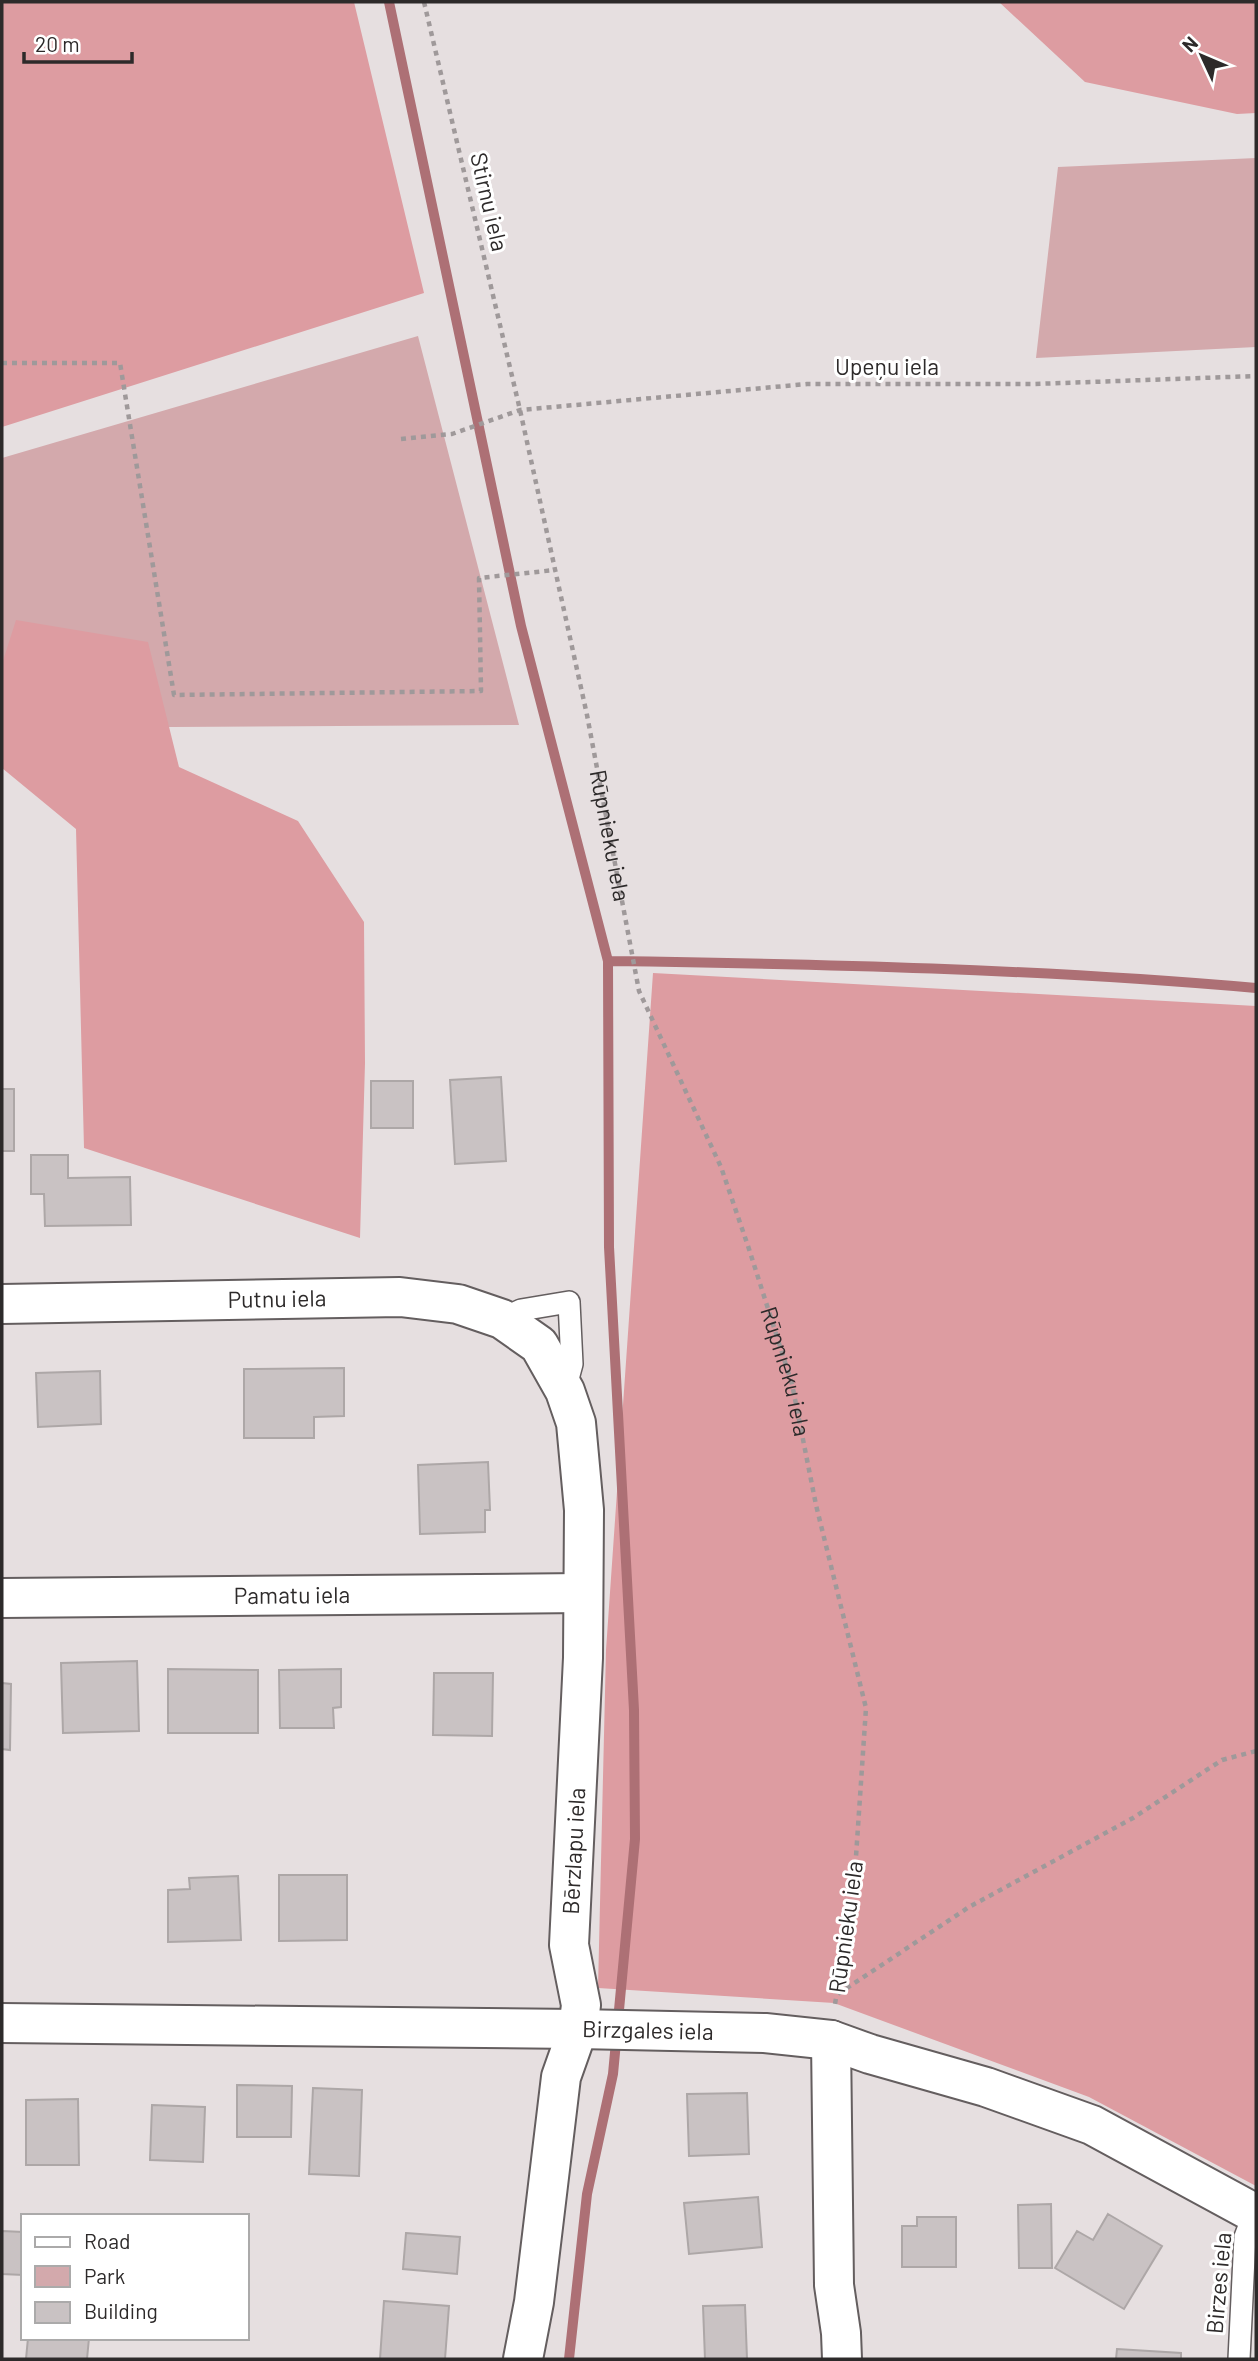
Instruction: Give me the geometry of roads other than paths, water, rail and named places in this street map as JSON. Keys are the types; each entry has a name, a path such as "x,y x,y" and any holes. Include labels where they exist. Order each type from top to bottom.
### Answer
{"street":[{"name":"Putnu iela","path":"2,1304 400,1297 458,1304 502,1319 539,1345"},
{"name":"Bērzlapu iela","path":"523,2359 534,2302 561,2077 578,2029 581,2005 569,1945 582,1672 583,1498 576,1423 565,1391 539,1345"},
{"name":"Pamatu iela","path":"2,1598 583,1593"},
{"name":"Birzgales iela","path":"2,2023 578,2029 765,2033 831,2040 986,2087 1092,2125 1255,2213"},
{"path":"831,2040 834,2285 842,2359"}],"lane":[{"path":"502,1319 521,1310 569,1302 572,1364 565,1391"},
{"name":"Birzes iela","path":"1239,2359 1245,2237 1255,2213"}],"waterway":[{"path":"389,2 521,626 608,961 609,1247 634,1710 635,1839 613,2074 587,2194 569,2359"},
{"path":"608,961 932,968 1256,988"}]}
